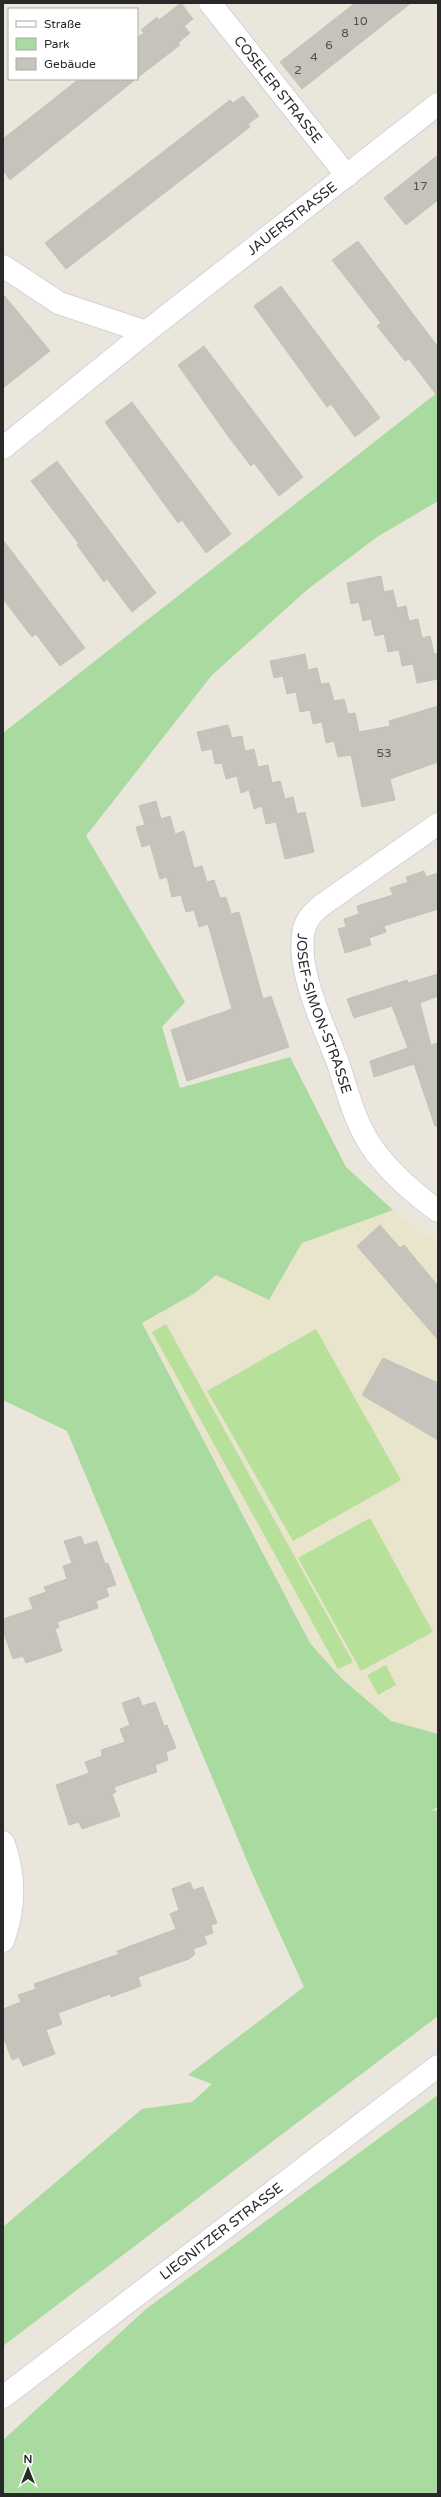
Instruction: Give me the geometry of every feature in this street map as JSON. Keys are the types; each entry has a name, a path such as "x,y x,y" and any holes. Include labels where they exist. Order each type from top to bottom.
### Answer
{"street":[{"name":"COSELER STRASSE","path":"210,3 347,176"},
{"name":"JAUERSTRASSE","path":"3,448 146,332 438,104"},
{"path":"3,266 59,304 146,332"},
{"name":"JOSEF-SIMON-STRASSE","path":"438,824 310,915 304,929 303,950 306,972 317,1007 359,1124 376,1152 417,1196 438,1211"},
{"path":"3,1842 12,1878 13,1900 10,1922 3,1941"},
{"name":"LIEGNITZER STRASSE","path":"3,2397 438,2066"}],"shaded area":[{"path":"393,1210 438,1244 438,1734 391,1721 341,1678 310,1643 142,1323 195,1293 216,1275 269,1300 302,1243"}],"green space":[{"path":"438,392 438,501 377,537 308,589 212,675 86,836 185,1002 162,1027 180,1088 290,1057 346,1167 393,1210 302,1243 269,1300 216,1275 195,1293 142,1323 310,1643 341,1678 391,1721 438,1734 438,1806 432,1811 438,1810 438,2016 3,2346 3,2227 142,2109 192,2102 212,2084 188,2075 304,1987 253,1875 67,1431 3,1400 3,733"},
{"path":"166,1324 353,1662 338,1669 152,1332"},
{"path":"316,1329 401,1480 293,1541 207,1391"},
{"path":"370,1518 433,1632 361,1671 298,1558"},
{"path":"386,1665 396,1685 378,1695 367,1675"},
{"path":"438,2095 438,2494 3,2494 3,2440 146,2309"}],"building":[{"path":"181,3 193,19 184,26 190,33 178,43 180,45 138,77 138,37 144,33 141,30 157,17 159,20"},
{"path":"355,3 411,3 302,89 280,62"},
{"path":"78,80 135,80 10,180 3,170 3,139"},
{"path":"243,96 259,116 248,124 250,127 66,269 45,243 230,100 233,103"},
{"path":"438,155 438,200 406,225 384,198"},
{"path":"358,241 438,347 438,397 409,359 405,361 377,326 381,323 332,260"},
{"path":"281,286 380,418 355,437 331,404 327,407 254,306"},
{"path":"3,294 50,351 3,388"},
{"path":"204,346 303,477 279,496 254,463 251,466 178,365"},
{"path":"132,402 231,534 206,553 182,520 178,523 105,422"},
{"path":"57,461 156,593 132,612 107,579 104,582 77,545 79,544 31,481"},
{"path":"3,540 85,648 60,666 36,634 32,637 3,599"},
{"path":"381,576 384,592 393,590 397,608 406,606 409,621 418,619 422,638 430,636 434,654 438,653 438,679 417,683 413,664 402,666 399,650 388,652 384,634 375,636 371,619 363,621 359,602 351,604 347,583"},
{"path":"305,654 308,670 317,668 321,684 329,683 334,701 344,699 348,714 355,713 359,732 390,726 389,721 438,706 438,762 390,779 395,800 362,807 351,755 338,757 334,741 326,743 322,722 313,724 310,710 300,712 296,692 287,694 283,676 274,678 270,661"},
{"path":"228,725 232,738 242,736 245,751 254,749 258,767 268,765 272,783 280,781 285,799 293,797 297,814 305,812 314,852 285,859 276,822 266,824 262,806 254,809 249,790 241,793 237,776 226,779 222,763 215,764 212,749 202,751 197,732"},
{"path":"156,801 161,819 170,816 175,834 184,831 194,868 202,866 207,882 214,880 220,898 226,897 231,914 239,912 263,999 271,996 289,1047 187,1081 171,1030 232,1009 208,924 199,927 194,910 186,912 181,895 172,897 167,877 160,879 150,844 142,847 136,827 145,825 139,806"},
{"path":"424,871 426,877 438,873 438,909 384,926 386,932 369,938 371,945 345,953 338,929 346,927 344,919 359,914 357,906 393,895 390,888 408,882 406,877"},
{"path":"438,974 438,996 420,1003 431,1045 438,1043 438,1126 435,1126 414,1064 374,1077 370,1061 408,1048 392,1006 354,1018 347,999 407,980 408,983"},
{"path":"380,1225 400,1248 404,1245 438,1286 438,1340 357,1246"},
{"path":"383,1358 438,1383 438,1440 362,1395"},
{"path":"81,1536 84,1545 97,1541 105,1564 108,1563 116,1585 106,1588 109,1596 96,1601 98,1608 57,1622 59,1627 55,1629 62,1651 26,1663 23,1656 13,1659 3,1631 3,1619 33,1609 29,1598 46,1592 44,1587 67,1579 63,1566 72,1563 64,1541"},
{"path":"139,1697 142,1706 155,1702 164,1726 167,1725 176,1748 166,1752 168,1760 155,1765 157,1772 114,1787 116,1792 112,1794 120,1816 82,1829 79,1822 69,1825 56,1785 89,1773 85,1762 102,1756 101,1750 125,1742 120,1729 130,1725 122,1703"},
{"path":"190,1882 193,1890 203,1887 217,1923 211,1925 213,1933 204,1936 207,1944 193,1949 195,1954 189,1959 138,1977 141,1986 111,1997 110,1994 58,2013 62,2024 46,2030 55,2054 23,2066 19,2057 12,2060 3,2036 3,2009 21,2002 18,1995 36,1989 34,1984 119,1954 117,1951 176,1929 170,1914 179,1910 172,1889"}]}
